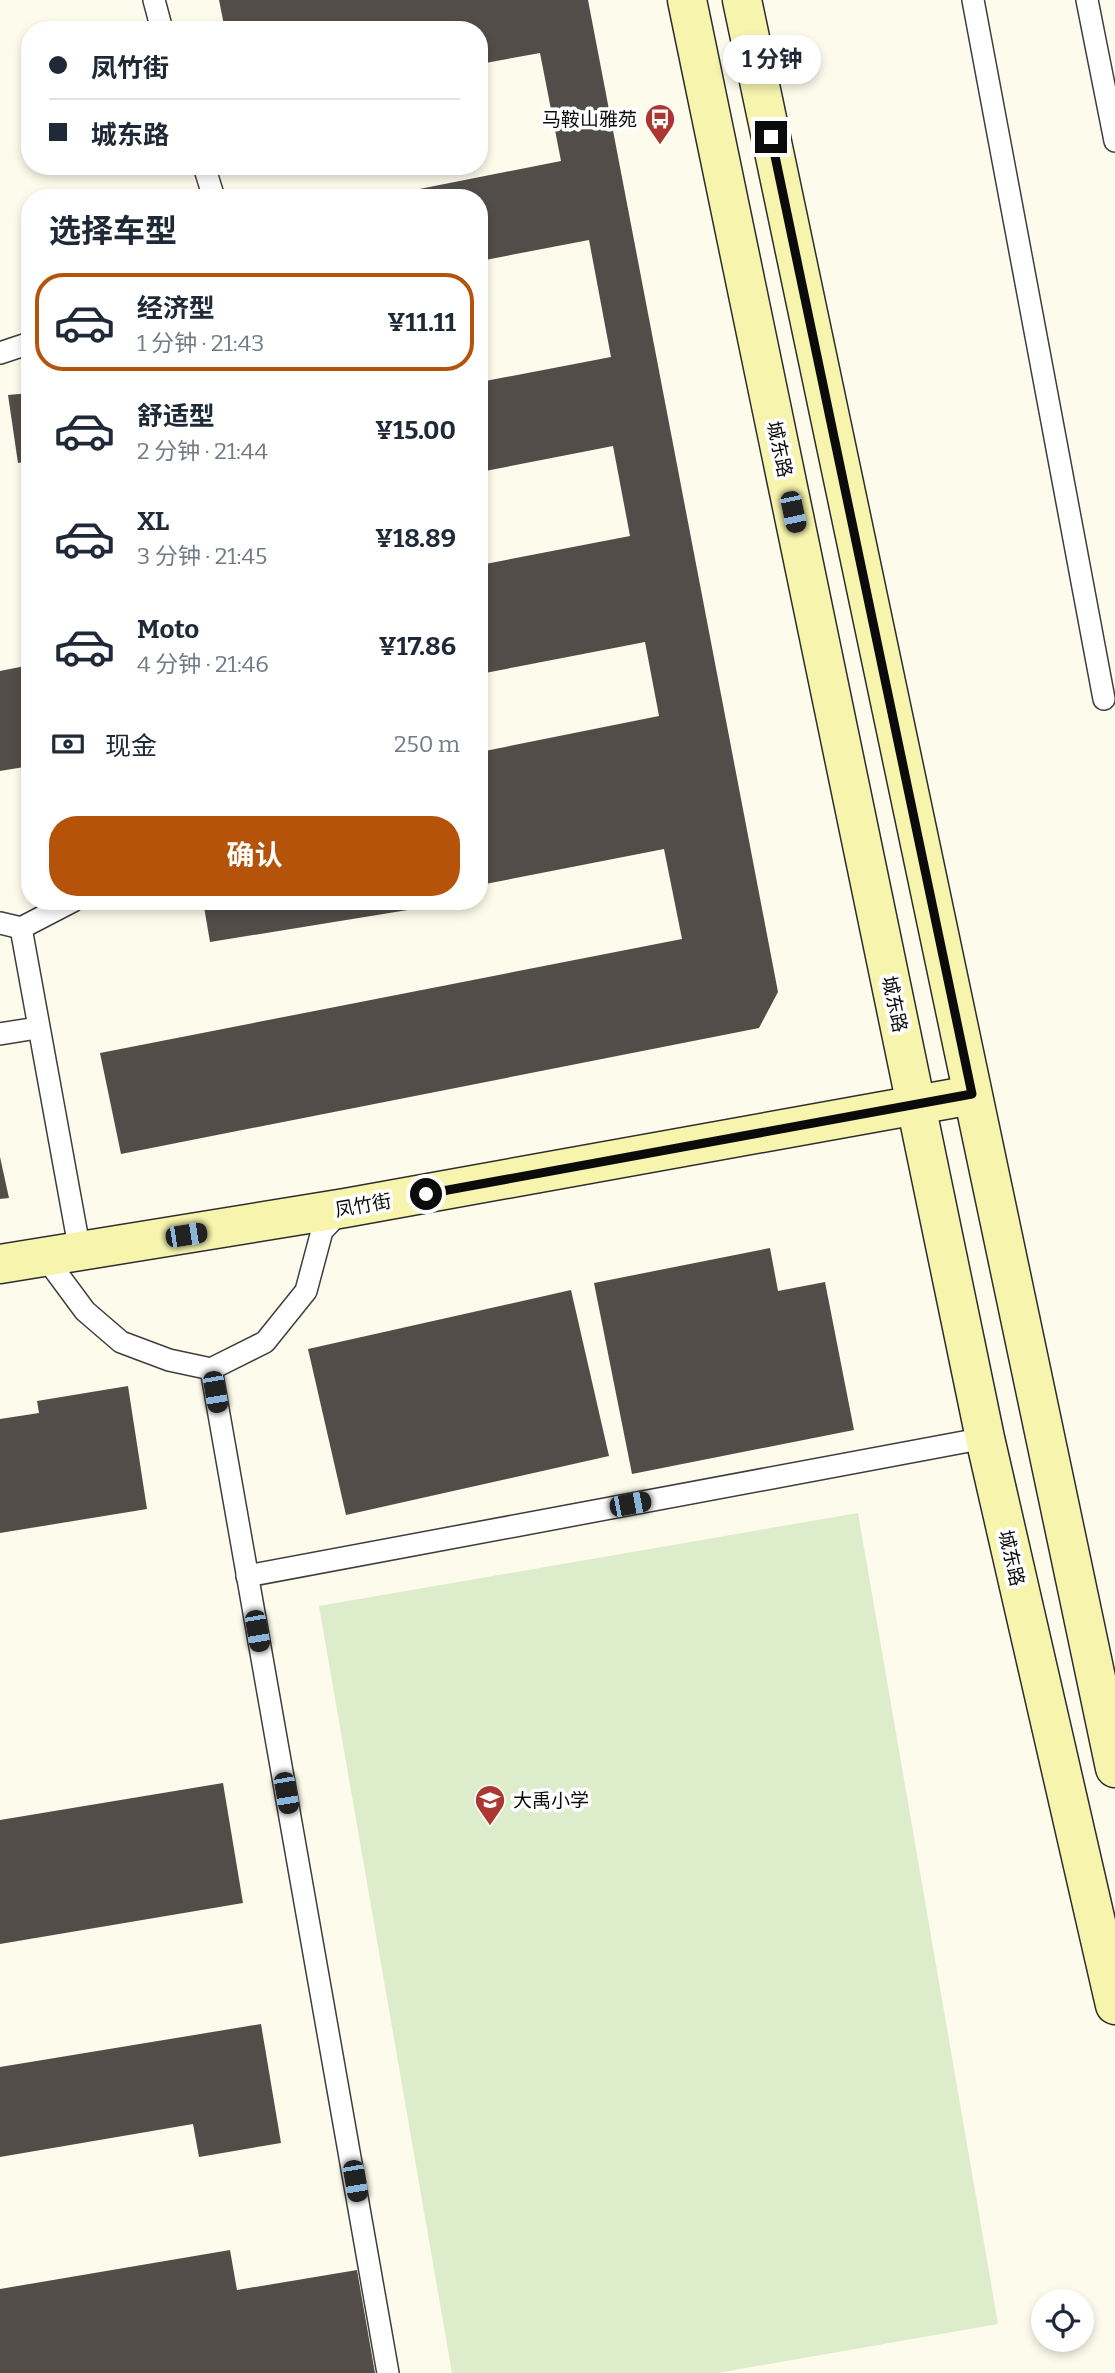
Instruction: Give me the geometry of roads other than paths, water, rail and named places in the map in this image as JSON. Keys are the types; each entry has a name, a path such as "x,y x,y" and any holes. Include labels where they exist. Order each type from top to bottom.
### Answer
{"street":[{"name":"城东路","path":"687,0 985,1438 1115,2005"},
{"path":"742,0 1115,1768"},
{"name":"凤竹街","path":"0,1264 345,1208 972,1094"}],"lane":[{"path":"154,0 160,21"},
{"path":"972,0 1104,699"},
{"path":"1087,0 1115,141"},
{"path":"0,353 21,346"},
{"path":"49,910 10,925 37,1028 63,1254 85,1311 121,1342 169,1360 211,1369 265,1342 306,1291 322,1231 345,1208"},
{"path":"0,1034 37,1028"},
{"path":"211,1369 388,2373"},
{"path":"247,1576 985,1438"}],"place":[{"name":"马鞍山雅苑","path":"660,146"},
{"name":"大禹小学","path":"490,1827"}]}
